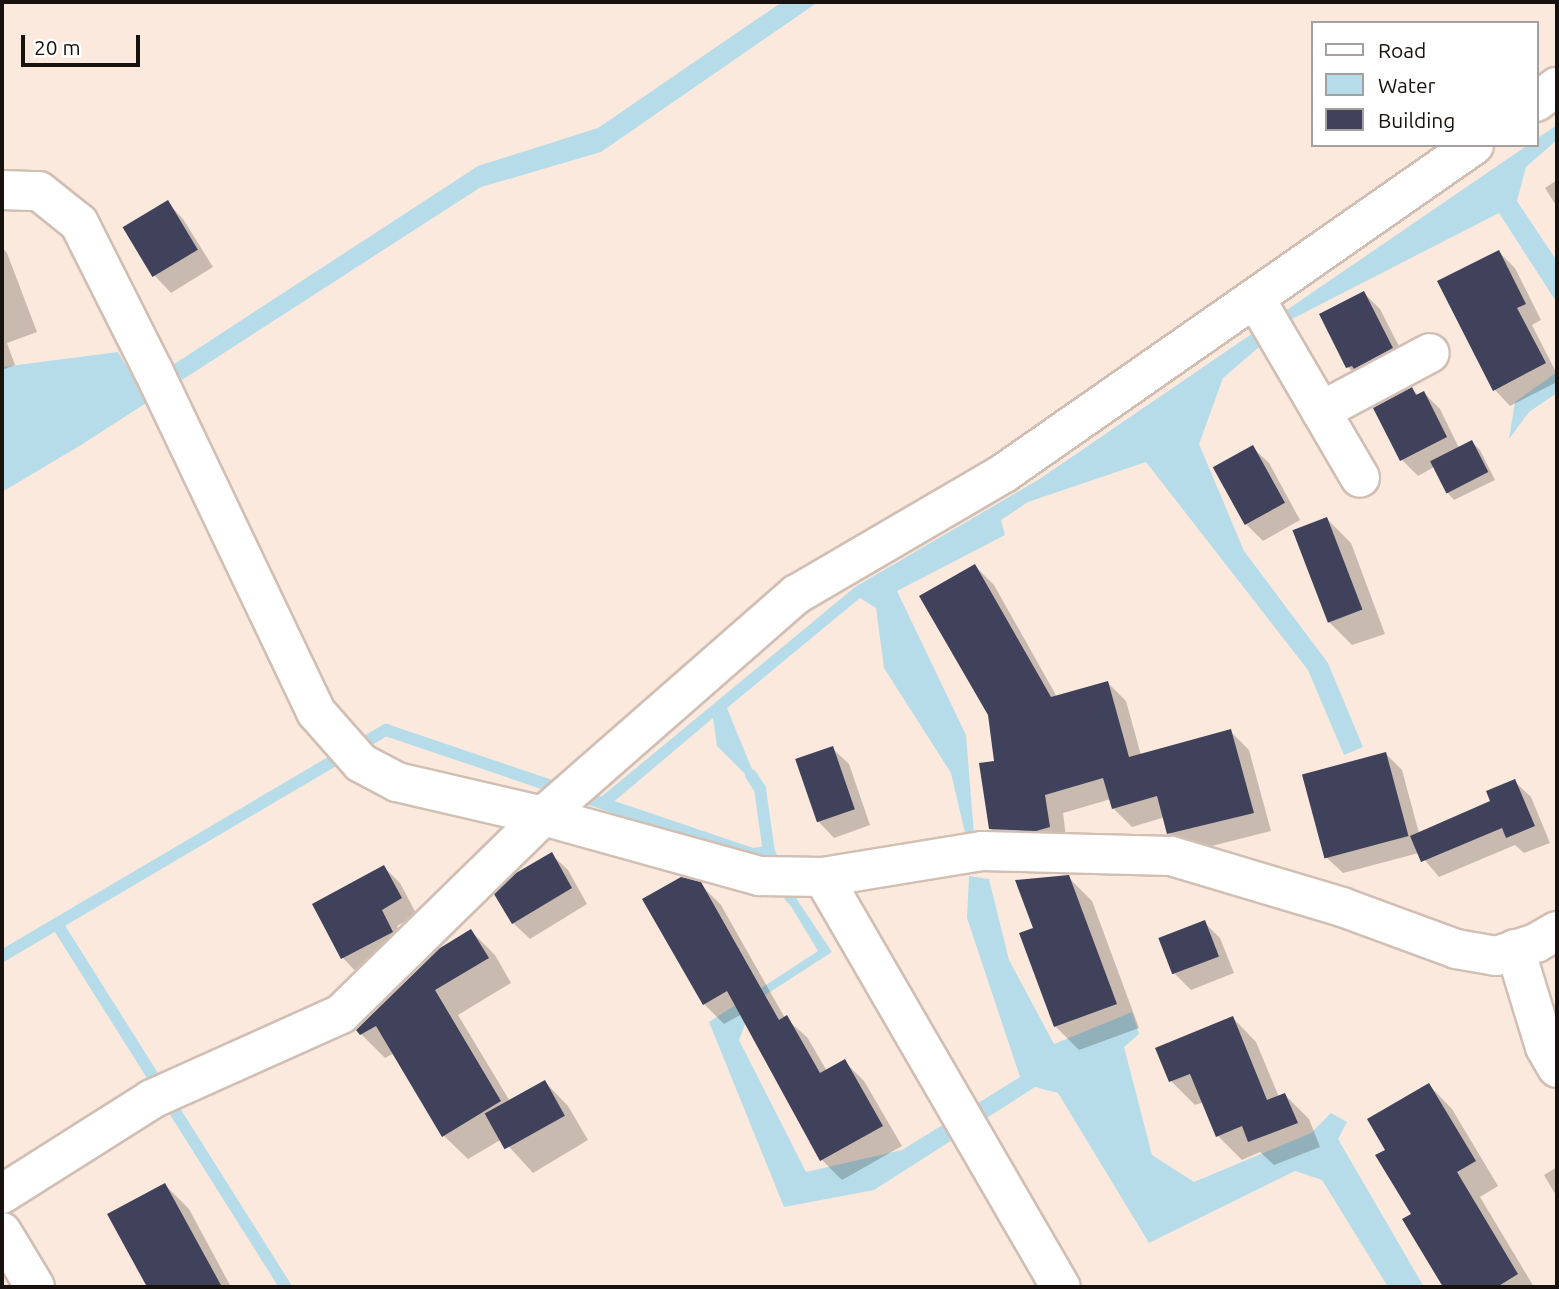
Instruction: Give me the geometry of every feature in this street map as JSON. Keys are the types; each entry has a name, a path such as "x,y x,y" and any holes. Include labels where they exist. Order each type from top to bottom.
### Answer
{"street":[{"path":"1538,101 1557,87"},
{"path":"2,1194 165,1093 341,1014 543,816 797,594 1004,473 1258,305 1471,147"},
{"path":"2,190 39,191 79,223 160,384 316,712 351,752 397,782 543,816 760,876 811,877 982,851 1171,856 1342,906 1456,948 1496,956 1557,931"},
{"path":"1258,305 1360,478"},
{"path":"1321,411 1430,353"},
{"path":"811,877 954,1104 1061,1287"},
{"path":"1515,949 1545,1047 1557,1068"},
{"path":"2,1232 35,1287"}],"water":[{"path":"782,2 818,2 601,152 481,187 81,445 2,492 2,367 118,352 139,387 478,166 598,128"},
{"path":"1557,125 1557,140 1526,167 1517,201 1557,261 1557,303 1499,213 1292,319 1223,378 1199,444 1244,551 1328,663 1363,747 1344,755 1308,670 1146,462 1028,502 1001,520 1005,535 897,591 966,735 974,835 965,833 951,773 884,668 876,608 860,598 727,708 760,789 717,746 713,718 604,810 601,797 855,587 1038,480 1525,147 1538,147 1538,138"},
{"path":"1557,372 1557,393 1529,412 1509,439 1515,402"},
{"path":"969,876 989,879 1009,960 1054,1044 1132,1012 1139,1034 1124,1047 1152,1155 1194,1182 1311,1133 1331,1113 1347,1122 1338,1139 1424,1287 1388,1287 1322,1180 1295,1171 1149,1243 1058,1093 1035,1087 874,1190 784,1207 709,1022 818,951 786,898 796,898 832,952 753,1003 739,1040 806,1172 902,1150 1020,1077 967,918"}],"building":[{"path":"168,200 198,250 152,277 123,227"},
{"path":"1499,250 1526,304 1517,308 1546,363 1493,391 1437,281"},
{"path":"1364,291 1393,348 1354,369 1352,366 1346,368 1319,314"},
{"path":"1412,387 1416,395 1424,391 1447,437 1400,461 1373,408"},
{"path":"1472,440 1488,472 1446,493 1430,461"},
{"path":"1253,445 1285,503 1245,525 1213,467"},
{"path":"1327,517 1362,609 1328,623 1292,530"},
{"path":"975,564 1051,697 1108,681 1129,757 1231,729 1254,813 1167,834 1157,796 1112,809 1103,778 1045,795 1050,827 1036,831 989,829 979,763 994,761 988,715 919,596"},
{"path":"833,746 855,809 817,822 795,759"},
{"path":"1386,752 1409,836 1324,859 1302,775"},
{"path":"1515,779 1535,826 1506,838 1502,828 1421,862 1410,836 1490,801 1486,791"},
{"path":"552,852 572,888 512,924 494,894 516,873"},
{"path":"384,865 402,898 382,910 393,932 341,959 312,904"},
{"path":"1069,875 1117,1004 1054,1027 1019,933 1033,928 1015,880"},
{"path":"681,877 701,882 779,1020 787,1015 820,1073 845,1059 883,1126 820,1161 727,991 703,1005 642,899"},
{"path":"1205,920 1219,956 1172,974 1158,938"},
{"path":"471,929 489,958 435,990 501,1101 442,1137 376,1026 360,1035 356,1030 440,948"},
{"path":"1233,1016 1267,1100 1285,1093 1298,1123 1248,1142 1242,1126 1216,1137 1190,1074 1169,1082 1155,1048"},
{"path":"545,1080 565,1116 505,1149 485,1113"},
{"path":"1429,1083 1476,1161 1457,1172 1518,1274 1497,1287 1443,1287 1402,1219 1411,1214 1375,1155 1385,1150 1367,1119"},
{"path":"165,1183 222,1287 147,1287 107,1214"}],"waterway":[{"path":"2,956 386,730 752,854 769,852 791,898"},
{"path":"751,775 760,789 769,852"},
{"path":"57,924 286,1287"}]}
